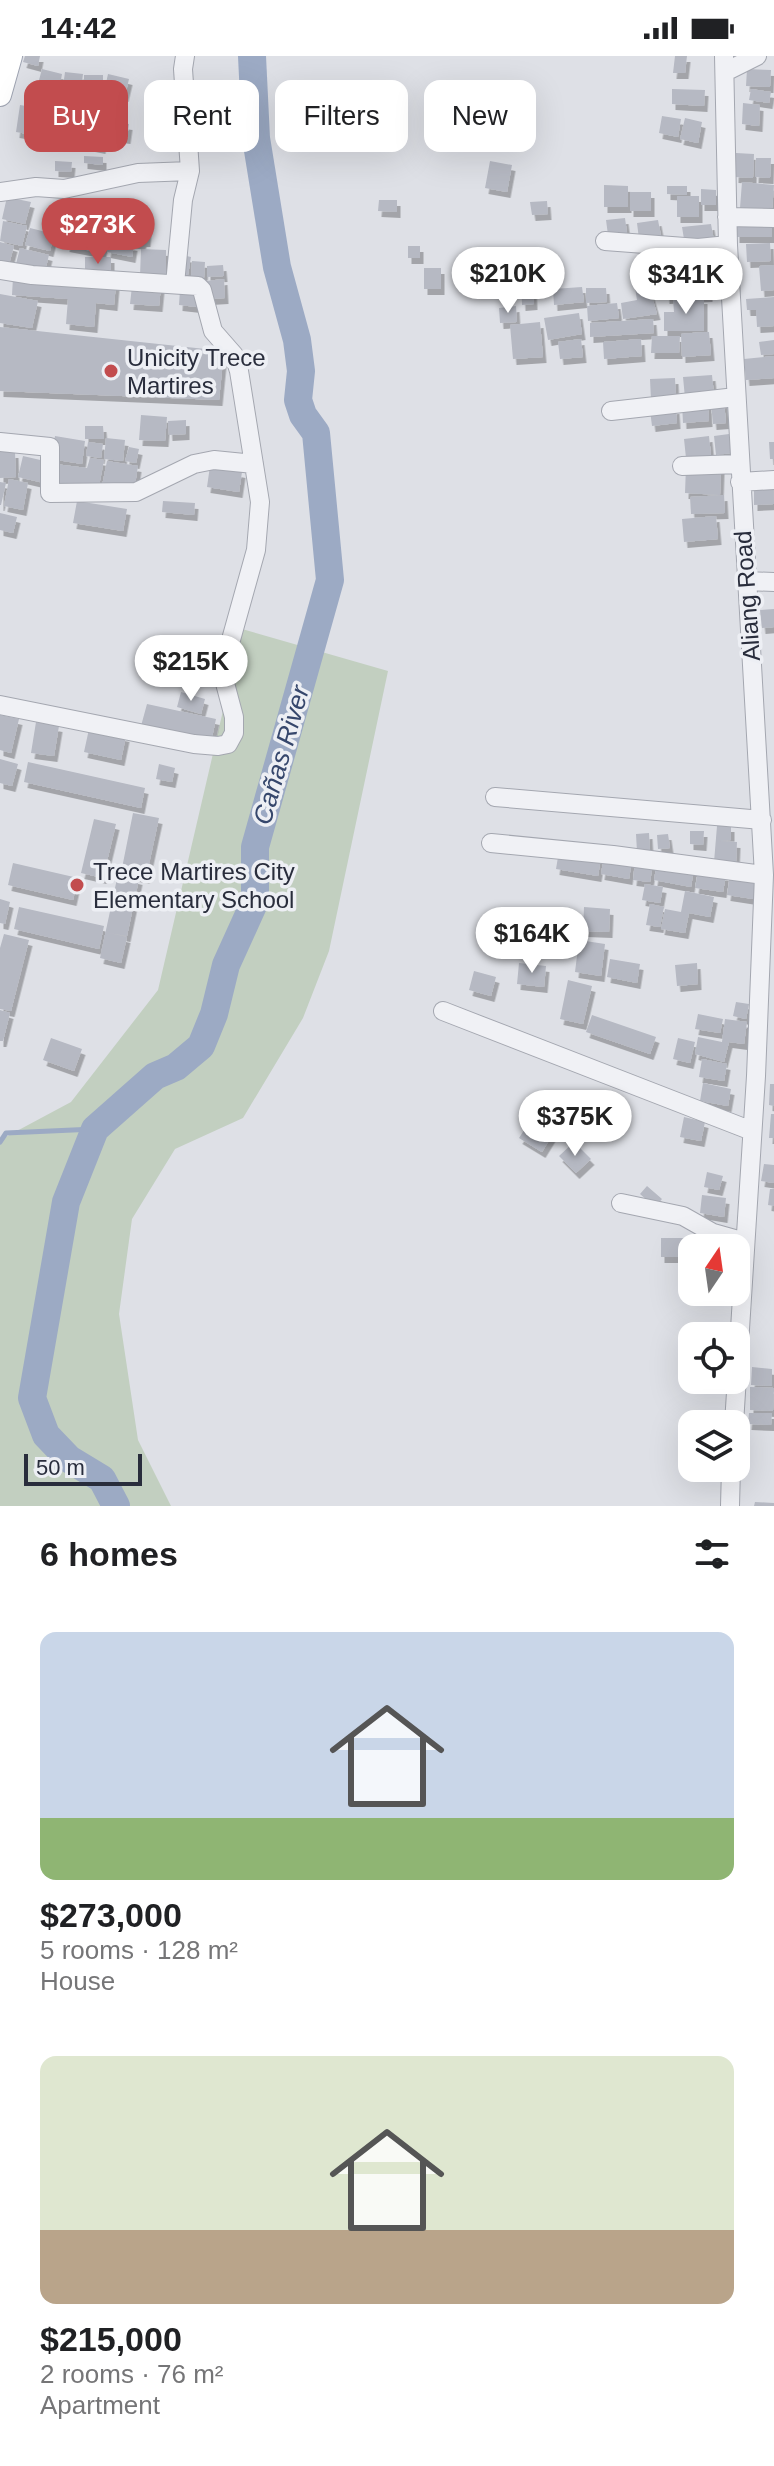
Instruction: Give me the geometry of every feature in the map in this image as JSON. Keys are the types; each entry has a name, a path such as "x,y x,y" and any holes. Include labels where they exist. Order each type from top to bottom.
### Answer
{"main road":[{"path":"0,95 6,60"}],"street":[{"path":"175,284 183,200 190,171 183,69 185,56"},
{"path":"724,64 757,56"},
{"name":"Aliang Road","path":"724,64 728,245 764,875 765,1077 752,1131 746,1234"},
{"path":"0,192 36,187 64,189 138,173 190,171"},
{"path":"727,217 774,218"},
{"path":"605,241 698,248 728,245"},
{"path":"0,270 32,275 198,286 202,290 213,331 234,355 260,502 256,550 222,672 234,717 234,733 228,744 194,744 0,705"},
{"path":"611,411 736,397"},
{"path":"0,442 50,447 50,493 136,492 194,464 214,460 254,464"},
{"path":"682,466 774,480"},
{"path":"746,581 774,582"},
{"path":"495,797 762,820"},
{"path":"491,843 764,875"},
{"path":"443,1011 752,1131"},
{"path":"621,1203 683,1216 717,1234"},
{"name":"Aliang Road","path":"735,1410 741,1306"},
{"path":"730,1506 731,1482"}],"green space":[{"path":"242,629 388,671 329,951 303,1018 243,1118 175,1149 132,1219 119,1314 138,1440 171,1506 0,1506 0,1140 71,1102 158,990"}],"building":[{"path":"25,56 40,56 38,66 23,62"},
{"path":"675,56 687,56 685,73 673,73"},
{"path":"42,69 62,74 61,80 39,80"},
{"path":"747,69 771,70 770,87 746,86"},
{"path":"65,72 83,74 82,80 64,80"},
{"path":"108,74 129,79 128,83 128,80 107,80"},
{"path":"84,75 103,75 103,80 84,80"},
{"path":"672,89 705,90 704,106 672,104"},
{"path":"751,89 771,92 769,103 749,100"},
{"path":"743,103 760,105 759,126 742,124"},
{"path":"20,105 24,106 24,133 16,132"},
{"path":"662,116 681,119 678,137 659,133"},
{"path":"685,118 702,122 698,143 680,139"},
{"path":"736,153 754,154 753,178 735,177"},
{"path":"84,156 103,157 103,165 84,163"},
{"path":"756,158 771,158 770,178 755,177"},
{"path":"55,161 72,162 71,172 55,171"},
{"path":"490,161 512,165 507,192 485,188"},
{"path":"742,182 774,185 772,211 740,208"},
{"path":"604,185 628,186 628,207 604,207"},
{"path":"667,186 687,186 687,195 667,194"},
{"path":"701,189 716,190 716,205 701,205"},
{"path":"630,192 651,192 651,211 630,211"},
{"path":"677,196 699,196 699,217 677,217"},
{"path":"7,197 31,202 25,224 2,219"},
{"path":"379,200 397,200 397,212 378,211"},
{"path":"547,201 548,214 532,215 530,202"},
{"path":"625,218 627,233 608,235 606,220"},
{"path":"736,219 772,219 772,237 736,237"},
{"path":"658,220 661,236 639,239 637,223"},
{"path":"3,221 27,226 22,246 0,241"},
{"path":"711,224 714,241 685,245 682,227"},
{"path":"124,225 148,228 147,241 142,244 122,241"},
{"path":"30,228 54,234 50,251 25,245"},
{"path":"69,232 106,240 102,253 66,246"},
{"path":"109,241 134,245 132,257 107,252"},
{"path":"0,242 14,246 8,268 0,268"},
{"path":"770,243 771,261 747,262 746,244"},
{"path":"408,246 420,246 420,258 408,258"},
{"path":"20,248 49,255 44,275 15,268"},
{"path":"141,249 166,250 166,278 140,276"},
{"path":"709,249 711,271 684,274 682,252"},
{"path":"182,255 191,257 188,275 179,274"},
{"path":"85,257 111,257 111,275 85,276"},
{"path":"192,261 205,262 204,278 191,277"},
{"path":"223,265 224,276 207,277 207,266"},
{"path":"774,265 774,290 761,291 759,266"},
{"path":"424,268 441,268 441,289 424,289"},
{"path":"709,274 709,296 666,298 665,276"},
{"path":"13,277 116,284 114,305 96,303 94,327 66,324 68,299 12,295"},
{"path":"224,279 225,298 208,299 206,281"},
{"path":"521,284 533,284 534,304 522,305"},
{"path":"132,286 161,286 159,306 130,304"},
{"path":"649,286 657,314 623,319 621,303 637,300 635,288"},
{"path":"582,287 584,302 554,305 553,289"},
{"path":"586,288 606,288 607,302 586,303"},
{"path":"180,290 198,291 197,307 179,305"},
{"path":"0,294 38,301 32,328 0,323"},
{"path":"774,297 774,326 757,327 756,310 747,310 746,299"},
{"path":"704,298 704,331 664,331 664,312 674,312 673,299"},
{"path":"617,303 619,318 588,321 587,306"},
{"path":"516,306 517,322 500,323 499,308"},
{"path":"579,313 582,334 548,340 544,318"},
{"path":"653,319 654,333 590,337 590,323"},
{"path":"540,322 543,357 513,359 510,325"},
{"name":"Unicity Trece Martires","path":"0,327 224,351 219,400 0,391"},
{"path":"709,332 711,355 682,357 681,334"},
{"path":"652,336 680,336 679,353 651,353"},
{"path":"581,339 583,357 560,359 558,342"},
{"path":"641,339 642,356 604,359 603,342"},
{"path":"774,340 774,354 761,355 759,342"},
{"path":"774,356 774,378 746,380 744,359"},
{"path":"712,375 714,395 685,398 683,377"},
{"path":"675,378 676,399 651,400 650,379"},
{"path":"708,401 709,421 683,423 682,404"},
{"path":"724,402 726,423 713,424 711,403"},
{"path":"676,408 677,423 652,426 650,410"},
{"path":"141,415 167,417 165,441 139,440"},
{"path":"186,420 186,434 169,435 168,421"},
{"path":"85,426 103,426 104,439 85,439"},
{"path":"729,434 732,453 716,455 714,436"},
{"path":"55,436 85,441 82,464 51,459"},
{"path":"709,436 711,456 686,458 684,439"},
{"path":"106,438 125,440 123,461 104,459"},
{"path":"88,442 103,444 101,458 86,456"},
{"path":"769,442 774,442 774,459 770,459"},
{"path":"129,447 139,449 136,463 125,461"},
{"path":"0,452 15,452 16,477 0,478"},
{"path":"23,456 49,462 44,483 18,477"},
{"path":"90,458 104,460 98,491 52,487 55,464 87,468"},
{"path":"107,461 138,466 134,491 102,486"},
{"path":"210,466 242,472 239,492 207,487"},
{"path":"686,466 721,468 720,495 685,493"},
{"path":"9,479 28,483 23,510 4,506"},
{"path":"0,482 6,483 1,505 0,505"},
{"path":"754,482 773,482 774,504 754,505"},
{"path":"724,495 725,513 691,514 690,497"},
{"path":"77,501 127,509 123,531 73,523"},
{"path":"163,501 195,503 194,515 162,512"},
{"path":"0,513 17,517 13,533 0,530"},
{"path":"716,516 718,539 684,542 682,519"},
{"path":"774,609 774,627 762,628 760,610"},
{"path":"181,692 205,699 201,714 177,707"},
{"path":"147,704 216,719 211,742 141,726"},
{"path":"0,715 19,719 11,753 0,750"},
{"path":"36,722 59,726 54,756 31,753"},
{"path":"89,729 126,736 121,760 84,752"},
{"path":"0,759 18,764 12,786 0,783"},
{"path":"28,762 145,788 141,808 24,782"},
{"path":"159,764 175,768 172,782 156,779"},
{"path":"133,813 159,818 146,878 121,873"},
{"path":"94,819 116,824 103,878 81,873"},
{"path":"717,826 731,826 731,840 720,841 737,842 736,863 714,862"},
{"path":"690,831 704,831 703,845 690,844"},
{"path":"649,833 650,851 637,852 636,834"},
{"path":"668,834 670,848 658,849 657,835"},
{"path":"559,851 601,858 598,876 556,869"},
{"path":"604,856 632,860 629,879 601,874"},
{"path":"635,861 653,864 650,882 633,880"},
{"path":"657,862 694,869 691,887 654,880"},
{"path":"13,863 78,878 73,900 8,885"},
{"path":"698,871 726,875 723,892 695,888"},
{"path":"118,874 139,879 127,936 109,933 127,937 121,963 100,958"},
{"path":"730,874 756,878 753,899 727,895"},
{"path":"645,884 663,887 660,903 642,900"},
{"path":"685,891 714,897 710,917 689,913 685,933 661,929 665,909 681,912"},
{"path":"0,899 10,902 5,924 0,923"},
{"path":"650,904 664,907 660,927 646,925"},
{"path":"19,907 104,926 99,949 14,929"},
{"path":"584,907 610,909 609,932 583,931"},
{"path":"486,929 496,935 492,941 482,935"},
{"path":"4,934 29,940 11,1011 0,1009 0,948"},
{"path":"579,940 605,944 601,976 575,972"},
{"path":"610,959 640,964 637,983 607,977"},
{"path":"519,963 546,966 544,987 517,984"},
{"path":"697,963 698,984 677,986 675,965"},
{"path":"474,971 496,977 491,996 469,990"},
{"path":"568,980 592,986 583,1024 560,1019"},
{"path":"736,1002 749,1004 746,1019 733,1016"},
{"path":"0,1010 10,1013 3,1041 0,1041"},
{"path":"698,1014 723,1019 720,1033 695,1029"},
{"path":"592,1015 656,1037 650,1054 586,1032"},
{"path":"725,1019 747,1022 744,1044 729,1042 724,1062 695,1054 698,1037 722,1042"},
{"path":"51,1038 82,1049 74,1071 43,1060"},
{"path":"678,1038 695,1042 690,1063 673,1059"},
{"path":"702,1059 727,1064 724,1081 699,1077"},
{"path":"703,1083 731,1089 728,1106 700,1101"},
{"path":"770,1084 774,1084 774,1106 769,1105"},
{"path":"572,1104 594,1110 587,1130 566,1123"},
{"path":"771,1114 774,1114 774,1138 769,1138"},
{"path":"684,1117 705,1122 701,1141 680,1137"},
{"path":"530,1121 553,1134 542,1152 519,1138"},
{"path":"574,1142 591,1159 576,1173 559,1156"},
{"path":"764,1164 774,1165 774,1183 761,1181"},
{"path":"707,1172 723,1176 719,1190 704,1187"},
{"path":"647,1186 662,1199 655,1207 640,1194"},
{"path":"770,1189 774,1189 774,1206 768,1205"},
{"path":"702,1195 726,1198 724,1217 700,1213"},
{"path":"661,1238 678,1238 678,1257 661,1257"},
{"path":"752,1367 772,1369 772,1386 751,1385"},
{"path":"750,1387 774,1388 773,1411 750,1410"},
{"path":"750,1413 772,1413 771,1425 750,1424"},
{"path":"755,1502 774,1503 774,1506 754,1506"}],"waterway":[{"name":"Cañas River","path":"116,1506 102,1479 69,1459 46,1435 32,1398 66,1202 95,1129 155,1076 176,1067 201,1046 214,1014 226,965 255,901 255,847 330,580 316,433 303,415 298,400 301,371 297,340 277,267 256,138 252,56"},
{"path":"0,1142 6,1133 95,1129"}],"place":[{"name":"Unicity Trece Martires","path":"111,371"},
{"name":"Trece Martires City Elementary School","path":"77,885"}]}
